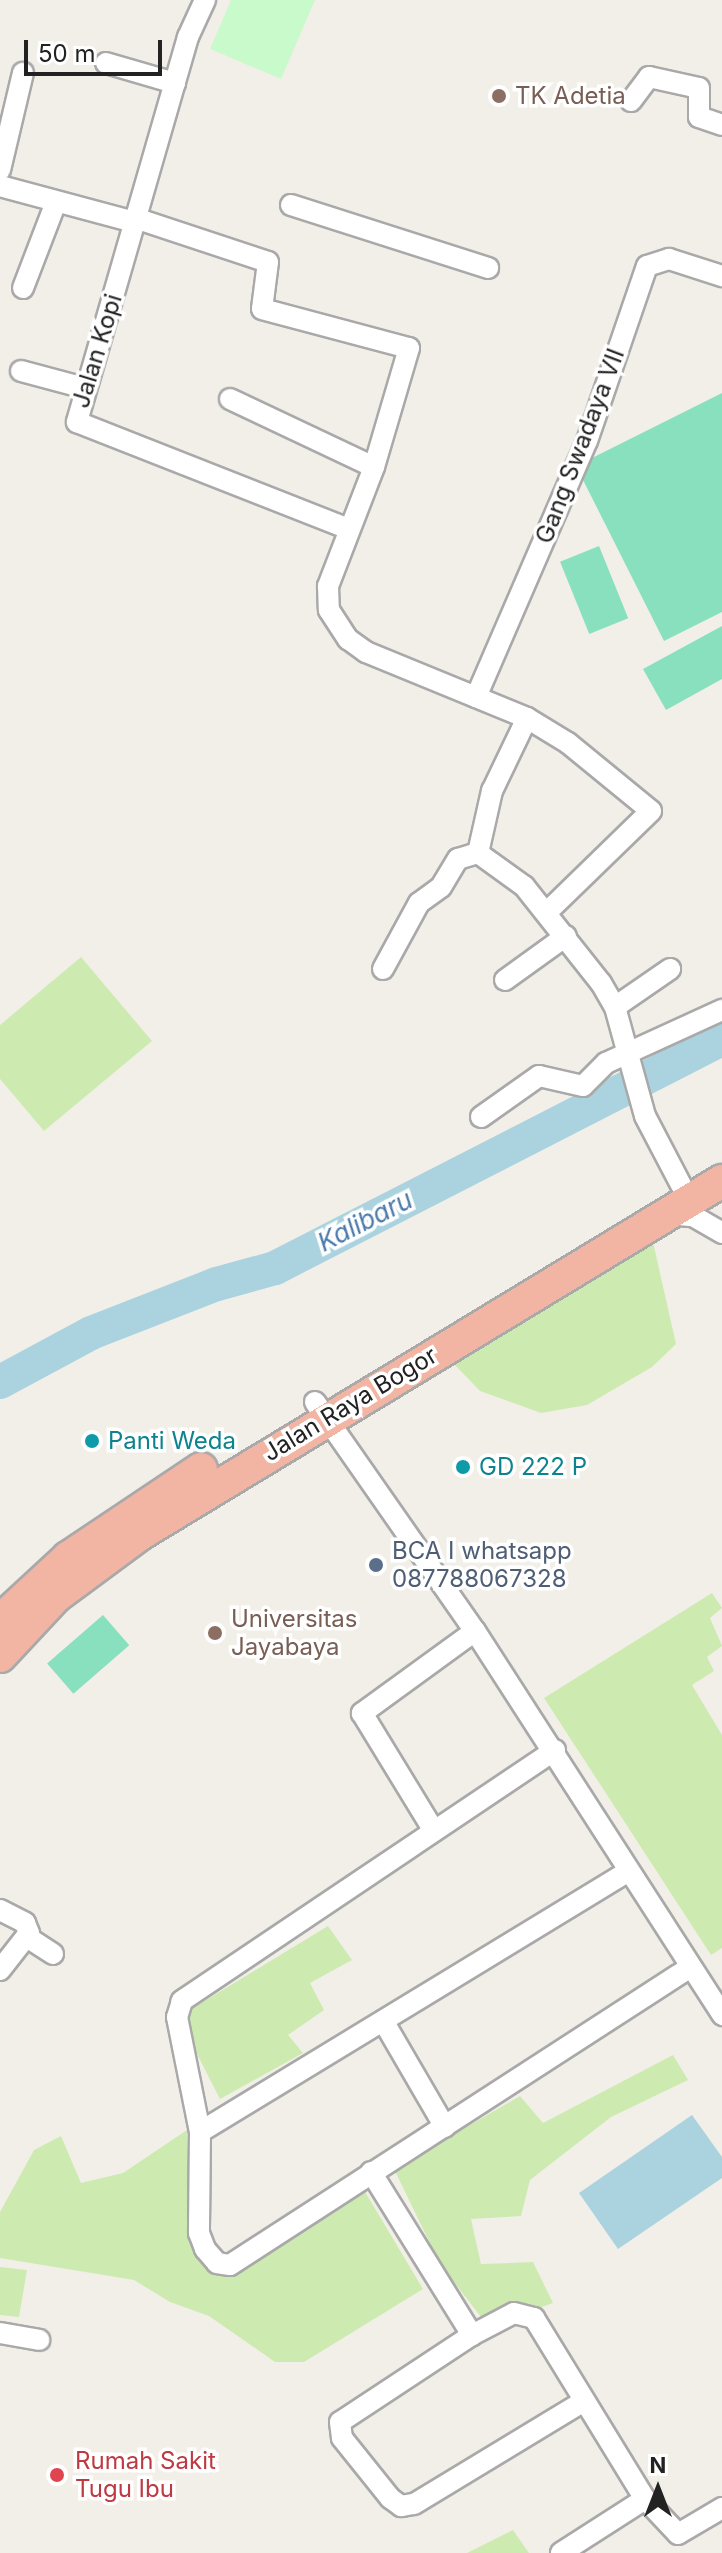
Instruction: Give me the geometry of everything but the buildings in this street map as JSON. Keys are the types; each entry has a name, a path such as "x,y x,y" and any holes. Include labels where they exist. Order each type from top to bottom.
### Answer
{"highway":[{"name":"Jalan Raya Bogor","path":"661,1208 722,1160"},
{"name":"Jalan Raya Bogor","path":"0,1621 45,1576 135,1510 321,1410 661,1208 722,1181"},
{"name":"Jalan Raya Bogor","path":"0,1656 47,1605 104,1559 321,1410"}],"street":[{"name":"Jalan Kopi","path":"205,0 175,83 76,420 81,427 348,529"},
{"path":"106,63 175,83"},
{"path":"0,170 23,73"},
{"path":"631,101 649,77 699,88 699,117 722,125"},
{"path":"0,186 135,220 268,262 262,309 406,346 404,366 374,467 328,586 329,610 348,639 366,652 527,718 568,743 651,811 548,911"},
{"path":"23,288 56,202"},
{"path":"291,205 488,268"},
{"name":"Gang Swadaya VII","path":"476,697 587,441 647,266 669,259 722,276"},
{"path":"21,371 85,388"},
{"path":"230,399 374,467"},
{"path":"478,853 492,791 527,718"},
{"path":"478,853 548,911 615,1007 645,1116 661,1208 693,1216 722,1233"},
{"path":"383,969 419,903 441,887 458,859 478,853"},
{"path":"505,980 566,936"},
{"path":"615,1007 670,969"},
{"path":"481,1117 539,1076 583,1086 600,1067 629,1064 722,1010"},
{"path":"321,1410 555,1750 689,1968 722,2015"},
{"path":"434,1831 362,1713 475,1631"},
{"path":"555,1750 182,2001 177,2017 200,2132 199,2233 210,2257 223,2265 230,2265 689,1968"},
{"path":"200,2132 385,2024 629,1871"},
{"path":"0,1910 25,1923 27,1937 0,1970"},
{"path":"27,1937 53,1954"},
{"path":"385,2024 445,2127"},
{"path":"371,2172 472,2335"},
{"path":"584,2401 414,2504 395,2503 342,2438 340,2422 472,2335 514,2313 529,2314 584,2401 645,2499 678,2534 722,2508"},
{"path":"0,2333 39,2340"},
{"path":"561,2553 645,2499"}],"green space":[{"path":"231,0 315,0 281,79 210,49"},
{"path":"722,393 722,612 664,641 576,466"},
{"path":"599,546 628,618 589,634 560,562"},
{"path":"722,626 722,679 666,710 643,669"},
{"path":"81,957 152,1041 44,1131 0,1079 0,1025"},
{"path":"653,1242 676,1344 652,1367 587,1405 541,1413 480,1391 453,1363"},
{"path":"712,1593 722,1608 710,1618 722,1646 707,1657 714,1671 692,1685 722,1735 722,1948 711,1955 544,1698"},
{"path":"103,1615 129,1645 73,1694 47,1664"},
{"path":"328,1926 352,1960 310,1983 324,2010 288,2035 303,2053 220,2099 178,2017"},
{"path":"673,2055 688,2080 611,2117 530,2180 521,2216 471,2219 481,2264 533,2262 553,2303 488,2326 440,2264 394,2169 520,2096 543,2123"},
{"path":"193,2126 193,2238 243,2265 364,2190 423,2289 304,2362 275,2362 209,2316 170,2302 134,2280 0,2258 0,2212 34,2150 61,2136 81,2183 123,2173"},
{"path":"0,2267 27,2270 19,2317 0,2315"},
{"path":"513,2530 529,2553 467,2553"}],"water":[{"path":"692,2115 722,2157 722,2178 618,2249 579,2193"}],"waterway":[{"name":"Kalibaru","path":"0,1382 91,1333 217,1284 275,1268 722,1039"}],"place":[{"name":"TK Adetia","path":"499,96"},
{"name":"Panti Weda","path":"92,1441"},
{"name":"GD 222 P","path":"463,1467"},
{"name":"BCA I whatsapp 087788067328","path":"376,1565"},
{"name":"Universitas Jayabaya","path":"215,1633"},
{"name":"Rumah Sakit Tugu Ibu","path":"57,2475"}]}
